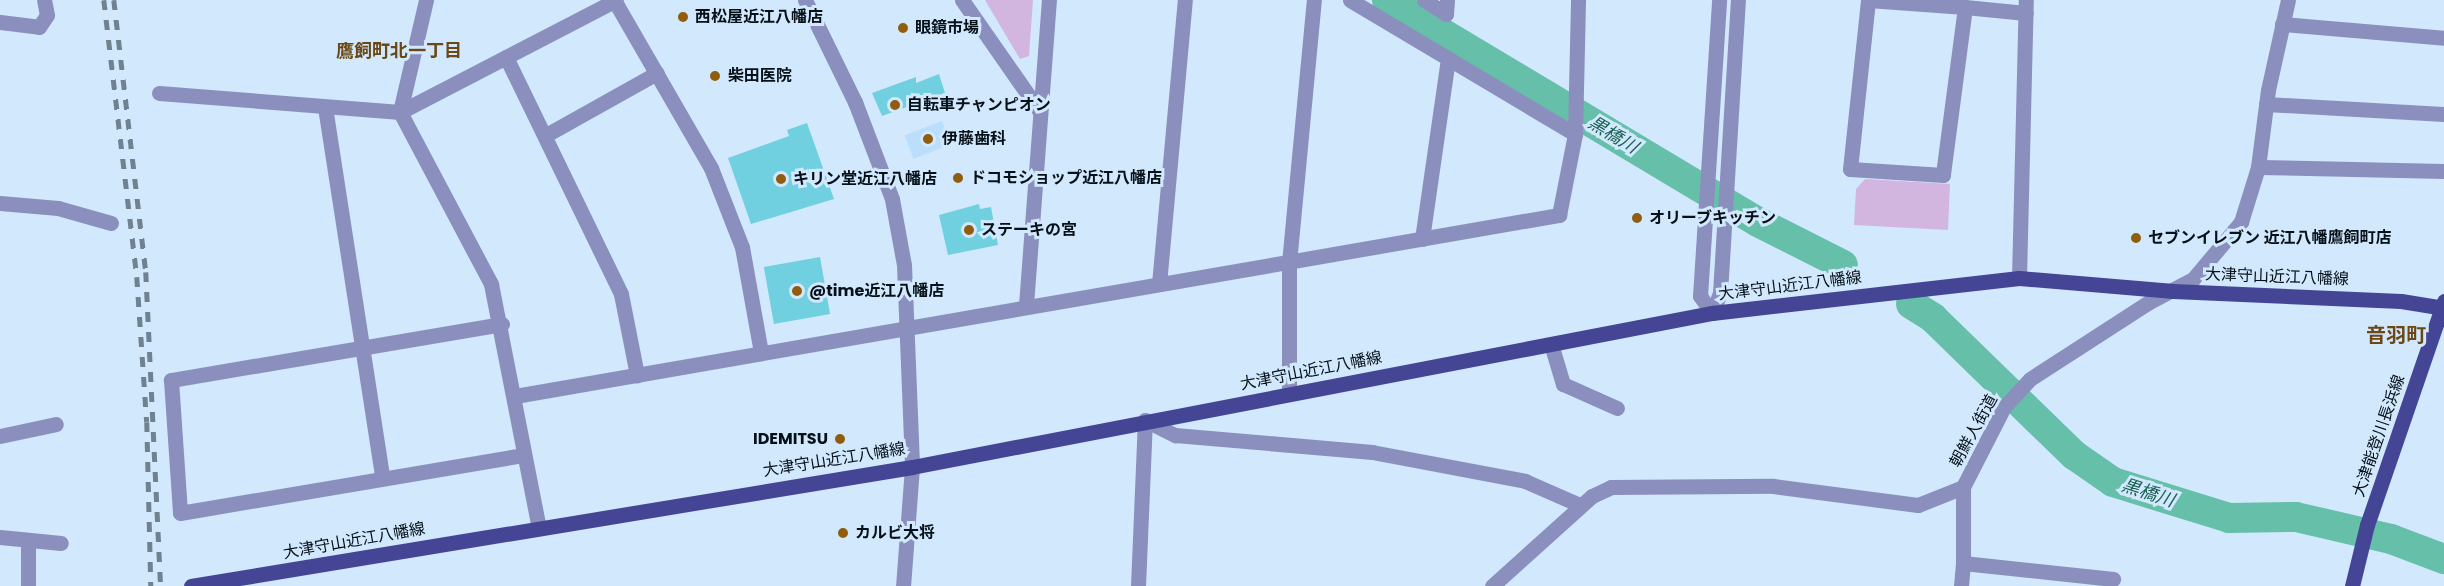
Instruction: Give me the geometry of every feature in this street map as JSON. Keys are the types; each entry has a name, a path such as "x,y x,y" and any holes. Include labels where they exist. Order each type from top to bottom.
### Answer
{"main road":[{"name":"大津守山近江八幡線","path":"191,586 912,467 1145,420 1712,313 2019,278 2173,291 2401,301 2443,306"},
{"name":"大津能登川長浜線","path":"2352,586 2367,525 2443,306"}],"street":[{"path":"0,22 39,27 47,15 44,0"},
{"path":"426,0 400,112 491,284 502,324 515,396 522,455 539,528"},
{"path":"159,93 400,112 615,0 711,168 742,247 761,353"},
{"path":"805,0 855,102 892,199 909,325 912,467 903,586"},
{"path":"962,0 1040,112"},
{"path":"1026,305 1049,0"},
{"path":"1159,284 1185,0"},
{"path":"1289,393 1289,263 1314,0"},
{"path":"1350,0 1575,134"},
{"path":"1424,0 1446,14 1447,0"},
{"path":"515,396 909,325 1559,216 1575,134 1578,0"},
{"path":"1712,313 1700,296 1719,0"},
{"path":"1712,313 1720,293 1738,0"},
{"path":"1965,7 1943,175 1850,170 1868,0 1965,7 2026,7 2019,278"},
{"name":"朝鮮人街道","path":"1492,586 1580,505 1611,487 1773,486 1918,505 1963,487 2004,407 2030,379 2173,291 2208,265 2241,222 2258,167 2266,104 2288,0"},
{"path":"2282,24 2444,38"},
{"path":"506,57 546,135 621,294 637,375"},
{"path":"1422,239 1448,58"},
{"path":"546,135 657,73"},
{"path":"2266,104 2444,114"},
{"path":"325,107 382,476"},
{"path":"2258,167 2444,171"},
{"path":"0,203 58,208 111,223"},
{"path":"502,324 361,346 171,380 180,513 382,476 522,455"},
{"path":"1551,344 1563,384 1617,408"},
{"path":"1138,586 1145,420 1174,435 1372,452 1525,481 1580,505"},
{"path":"0,436 56,424"},
{"path":"1961,586 1963,487"},
{"path":"0,537 61,543"},
{"path":"28,540 28,586"},
{"path":"1963,563 2113,579"}],"shaded area":[{"path":"985,0 1033,0 1029,56 1020,59"},
{"name":"伊藤歯科","path":"942,121 951,144 914,159 905,135"},
{"path":"1865,179 1950,184 1948,230 1854,225 1856,189"}],"building":[{"name":"自転車チャンピオン","path":"939,74 945,93 882,116 872,93 916,77 916,83"},
{"name":"キリン堂近江八幡店","path":"807,123 834,199 751,224 728,158 789,136 787,130"},
{"name":"ステーキの宮","path":"979,204 980,209 991,207 998,245 948,255 939,215"},
{"name":"@time近江八幡店","path":"820,257 830,314 774,324 764,267"}],"waterway":[{"name":"黒橋川","path":"1387,0 1758,222 1843,265"},
{"name":"黒橋川","path":"1911,304 1933,318 2074,455 2113,482 2229,518 2296,517 2391,539 2444,559"}],"railway":[{"path":"104,0 137,277 147,422 151,586"},
{"path":"114,0 146,272 161,586"}],"place":[{"name":"西松屋近江八幡店","path":"683,17"},
{"name":"眼鏡市場","path":"903,28"},
{"name":"柴田医院","path":"715,76"},
{"name":"自転車チャンピオン","path":"895,105"},
{"name":"伊藤歯科","path":"928,139"},
{"name":"ドコモショップ近江八幡店","path":"958,178"},
{"name":"キリン堂近江八幡店","path":"781,179"},
{"name":"オリーブキッチン","path":"1637,218"},
{"name":"ステーキの宮","path":"969,230"},
{"name":"セブンイレブン 近江八幡鷹飼町店","path":"2136,238"},
{"name":"@time近江八幡店","path":"797,291"},
{"name":"IDEMITSU","path":"840,439"},
{"name":"カルビ大将","path":"843,533"}],"district":[{"name":"鷹飼町北一丁目","path":"399,51"},
{"name":"音羽町","path":"2396,335"}]}
